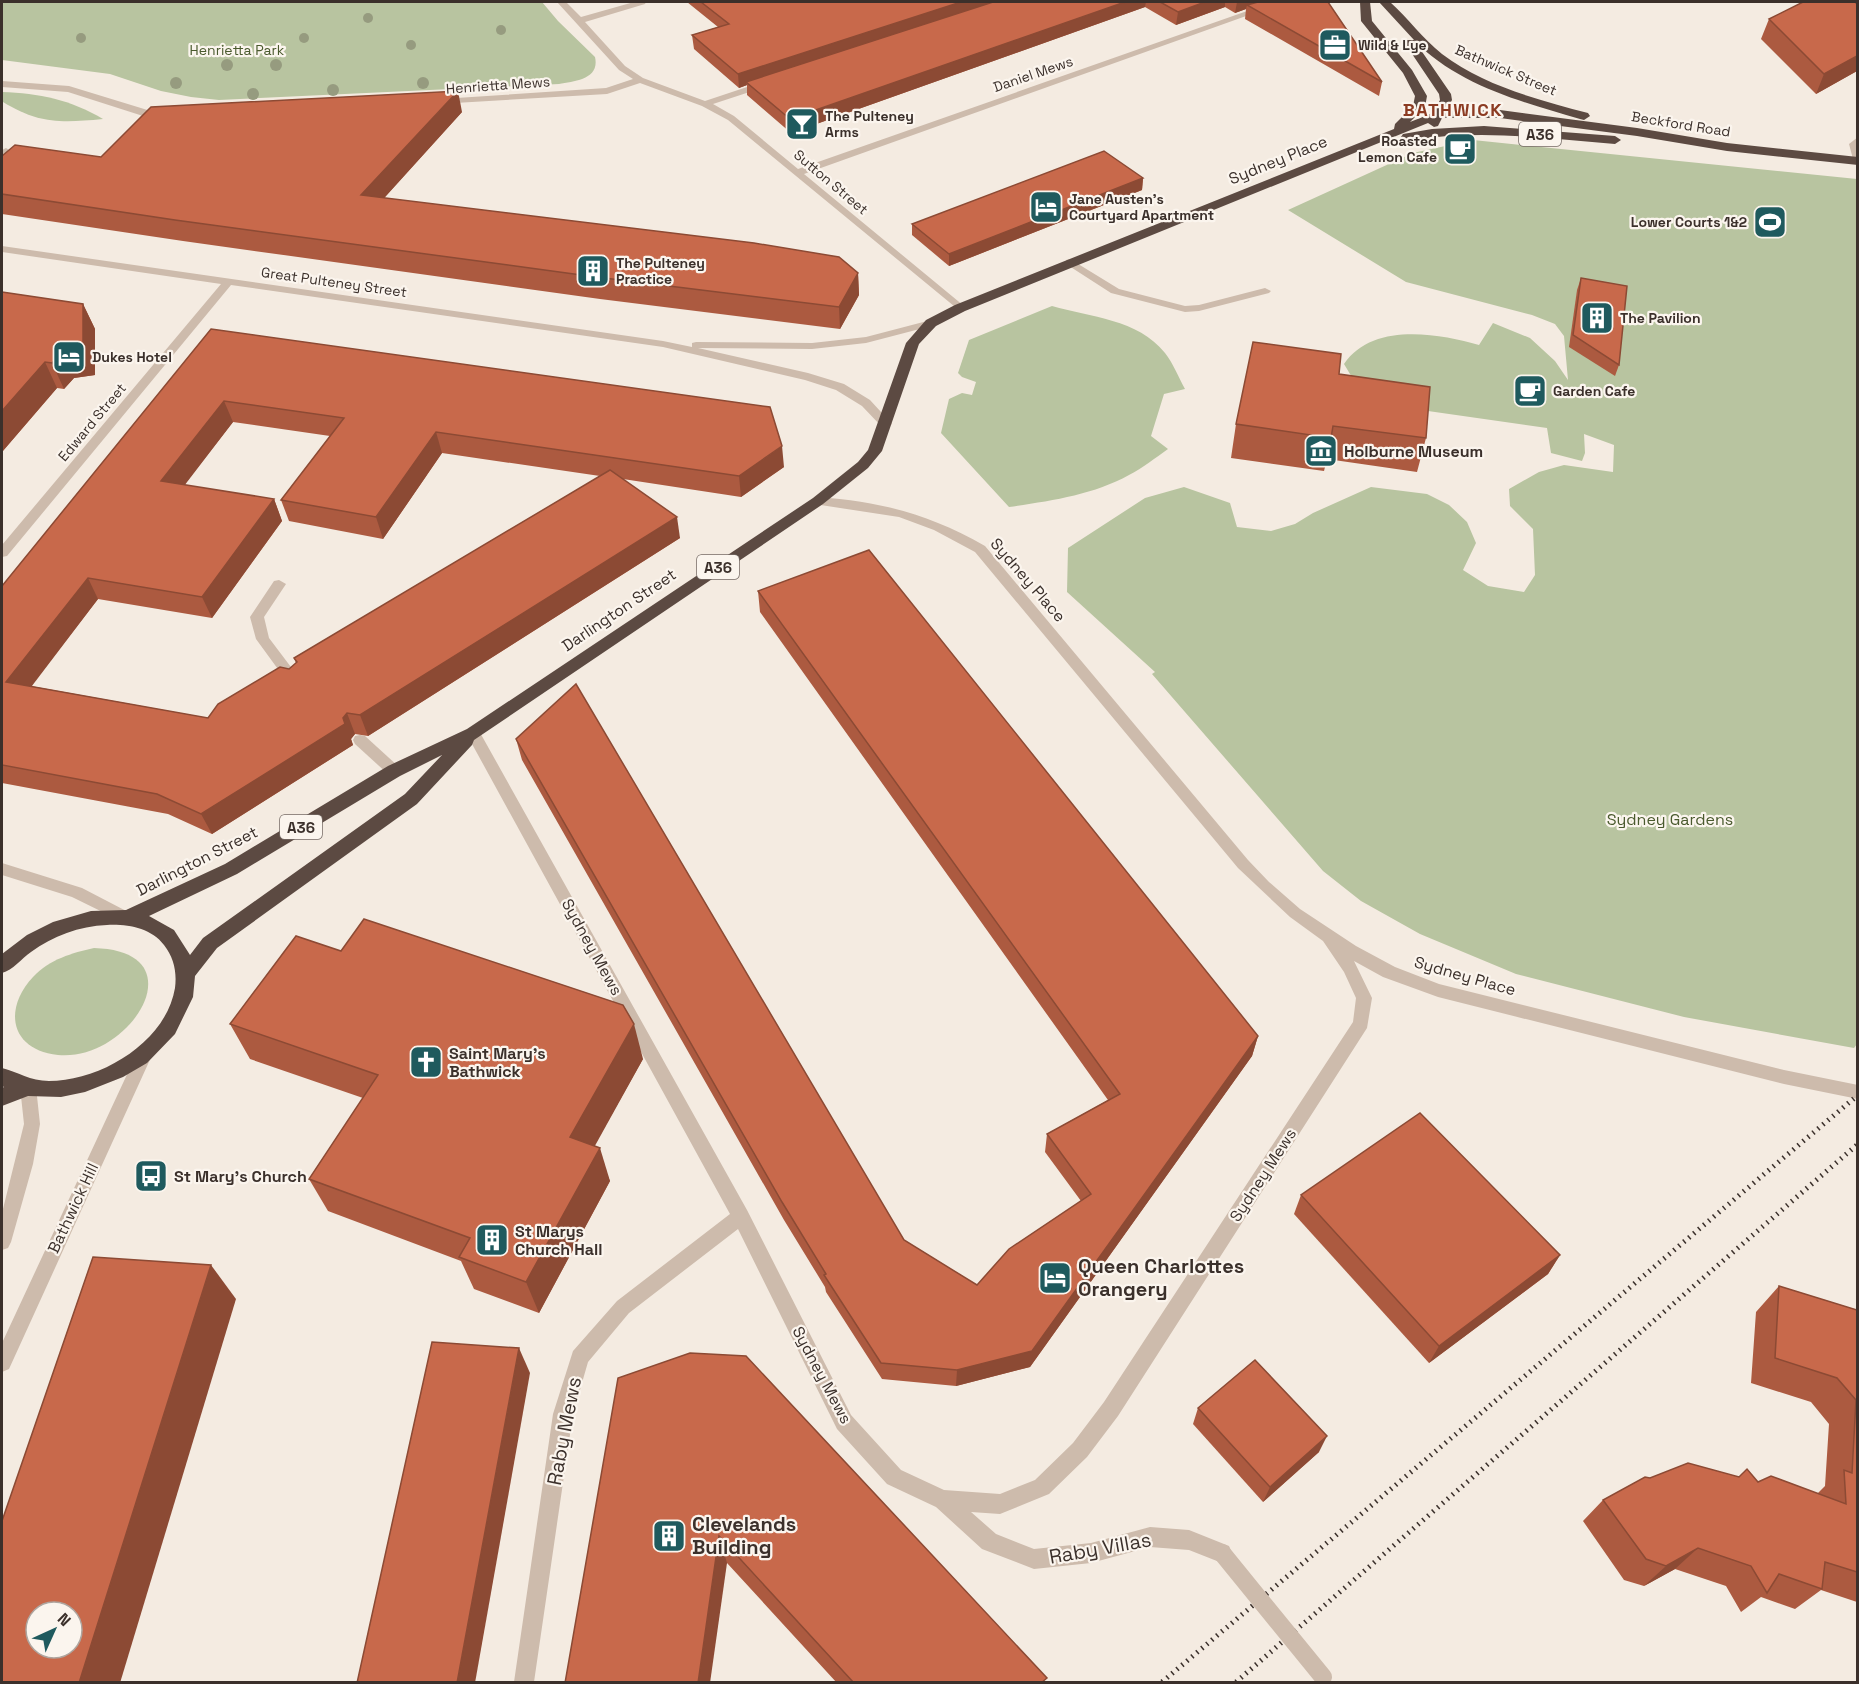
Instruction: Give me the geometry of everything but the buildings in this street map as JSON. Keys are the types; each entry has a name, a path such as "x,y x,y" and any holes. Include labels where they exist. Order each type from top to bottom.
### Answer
{"highway":[{"name":"A36","path":"1365,2 1367,21 1408,72 1421,96 1419,107 1393,133"},
{"path":"1377,2 1415,49 1445,94 1446,100 1428,133"},
{"name":"Bathwick Street","path":"1384,2 1418,39 1441,59 1460,70 1522,96 1637,132"},
{"name":"A36","path":"1408,72 1445,94 1500,114"},
{"name":"Sydney Place","path":"818,501 863,465 875,451 913,343 931,323 960,308 1070,262 1439,116 1462,113 1500,114"},
{"name":"Beckford Road","path":"1500,114 1637,132 1727,147 1857,160"},
{"name":"A36","path":"1355,149 1428,133 1463,130 1727,147"},
{"name":"Darlington Street","path":"128,918 231,869 394,771 473,733 818,501"},
{"name":"Darlington Street","path":"186,973 210,943 411,799 473,733"},
{"name":"A36","path":"2,965 22,947 46,933 79,921 128,918 148,924 166,935 183,958 186,973 185,993 175,1018 167,1030 145,1053 116,1071 85,1084 50,1090 27,1087 11,1082 2,1076"},
{"name":"A36","path":"2,1097 27,1087"}],"street":[{"name":"Sutton Street","path":"562,2 622,68 640,80 705,104 730,118 960,308"},
{"path":"578,21 642,2"},
{"name":"Daniel Mews","path":"796,172 1280,2"},
{"name":"Henrietta Mews","path":"433,102 607,91 640,80"},
{"path":"705,104 771,82"},
{"path":"2,84 69,89 142,113 174,117"},
{"path":"1857,140 1854,144 1857,160"},
{"name":"Great Pulteney Street","path":"2,249 663,344 808,377 840,387 866,403 886,424"},
{"path":"1070,262 1115,291 1185,309 1199,308 1265,291"},
{"name":"Edward Street","path":"2,553 228,282"},
{"name":"Great Pulteney Street","path":"663,344 812,346 866,340 931,323"},
{"name":"Sydney Place","path":"818,501 873,505 909,513 947,529 980,549 1243,864 1295,913 1350,951 1389,972 1438,990 1784,1077 1857,1092"},
{"path":"279,584 257,617 262,639 296,683"},
{"name":"Sydney Mews","path":"473,733 741,1216 843,1422 894,1477 943,1500 1000,1504 1042,1486 1080,1450 1111,1409 1361,1023 1364,998 1350,968 1327,934"},
{"path":"360,740 394,771"},
{"path":"2,869 77,892 128,918"},
{"name":"Bathwick Hill","path":"2,1364 145,1053"},
{"path":"2,1242 24,1164 32,1124 27,1087"},
{"name":"Raby Mews","path":"524,1683 563,1414 580,1357 623,1307 741,1216"},
{"name":"Raby Villas","path":"943,1500 989,1542 1034,1559 1090,1553 1150,1537 1189,1540 1222,1553 1325,1680"}],"green space":[{"name":"Henrietta Park","path":"2,2 542,2 595,57 596,64 594,70 585,78 559,84 219,100 161,91 110,74 2,60"},
{"path":"2,92 29,94 67,102 103,119 62,121 39,118 3,102"},
{"name":"Sydney Gardens","path":"1473,140 1857,179 1857,1044 1854,1048 1684,1017 1516,974 1420,934 1361,901 1323,871 1152,674 1155,672 1067,592 1068,548 1145,498 1184,487 1230,503 1237,527 1271,531 1295,524 1313,513 1371,487 1427,494 1449,505 1467,522 1476,543 1463,570 1488,586 1524,592 1535,575 1533,529 1510,506 1509,489 1539,472 1564,465 1613,472 1614,445 1584,434 1585,453 1582,461 1551,453 1547,428 1393,406 1363,389 1344,364 1356,351 1388,336 1426,335 1479,345 1493,323 1530,338 1555,361 1568,380 1564,336 1555,324 1532,315 1406,282 1288,210 1413,153"},
{"path":"1052,306 1113,321 1141,333 1165,353 1185,389 1164,394 1151,436 1168,449 1144,466 1101,488 1055,500 1009,507 941,433 949,399 962,393 972,395 976,382 958,373 969,340"},
{"path":"94,948 126,954 143,967 148,985 143,1005 129,1025 109,1042 85,1053 58,1055 42,1052 21,1037 16,1026 15,1014 23,989 33,977 54,961"}],"railway":[{"path":"1162,1682 1858,1095"},
{"path":"1236,1682 1858,1144"}],"place":[{"name":"Wild & Lye","path":"1335,45"},
{"name":"The Pulteney Arms","path":"802,124"},
{"name":"Roasted Lemon Cafe","path":"1460,149"},
{"name":"Jane Austen's Courtyard Apartment","path":"1046,207"},
{"name":"Lower Courts 1&2","path":"1770,222"},
{"name":"The Pulteney Practice","path":"593,271"},
{"name":"The Pavilion","path":"1597,318"},
{"name":"Dukes Hotel","path":"69,357"},
{"name":"Garden Cafe","path":"1530,391"},
{"name":"Holburne Museum","path":"1321,451"},
{"name":"Saint Mary's Bathwick","path":"426,1062"},
{"name":"St Mary's Church","path":"151,1176"},
{"name":"St Marys Church Hall","path":"492,1240"},
{"name":"Queen Charlottes Orangery","path":"1055,1278"},
{"name":"Clevelands Building","path":"669,1536"}],"district":[{"name":"BATHWICK","path":"1453,109"}]}
